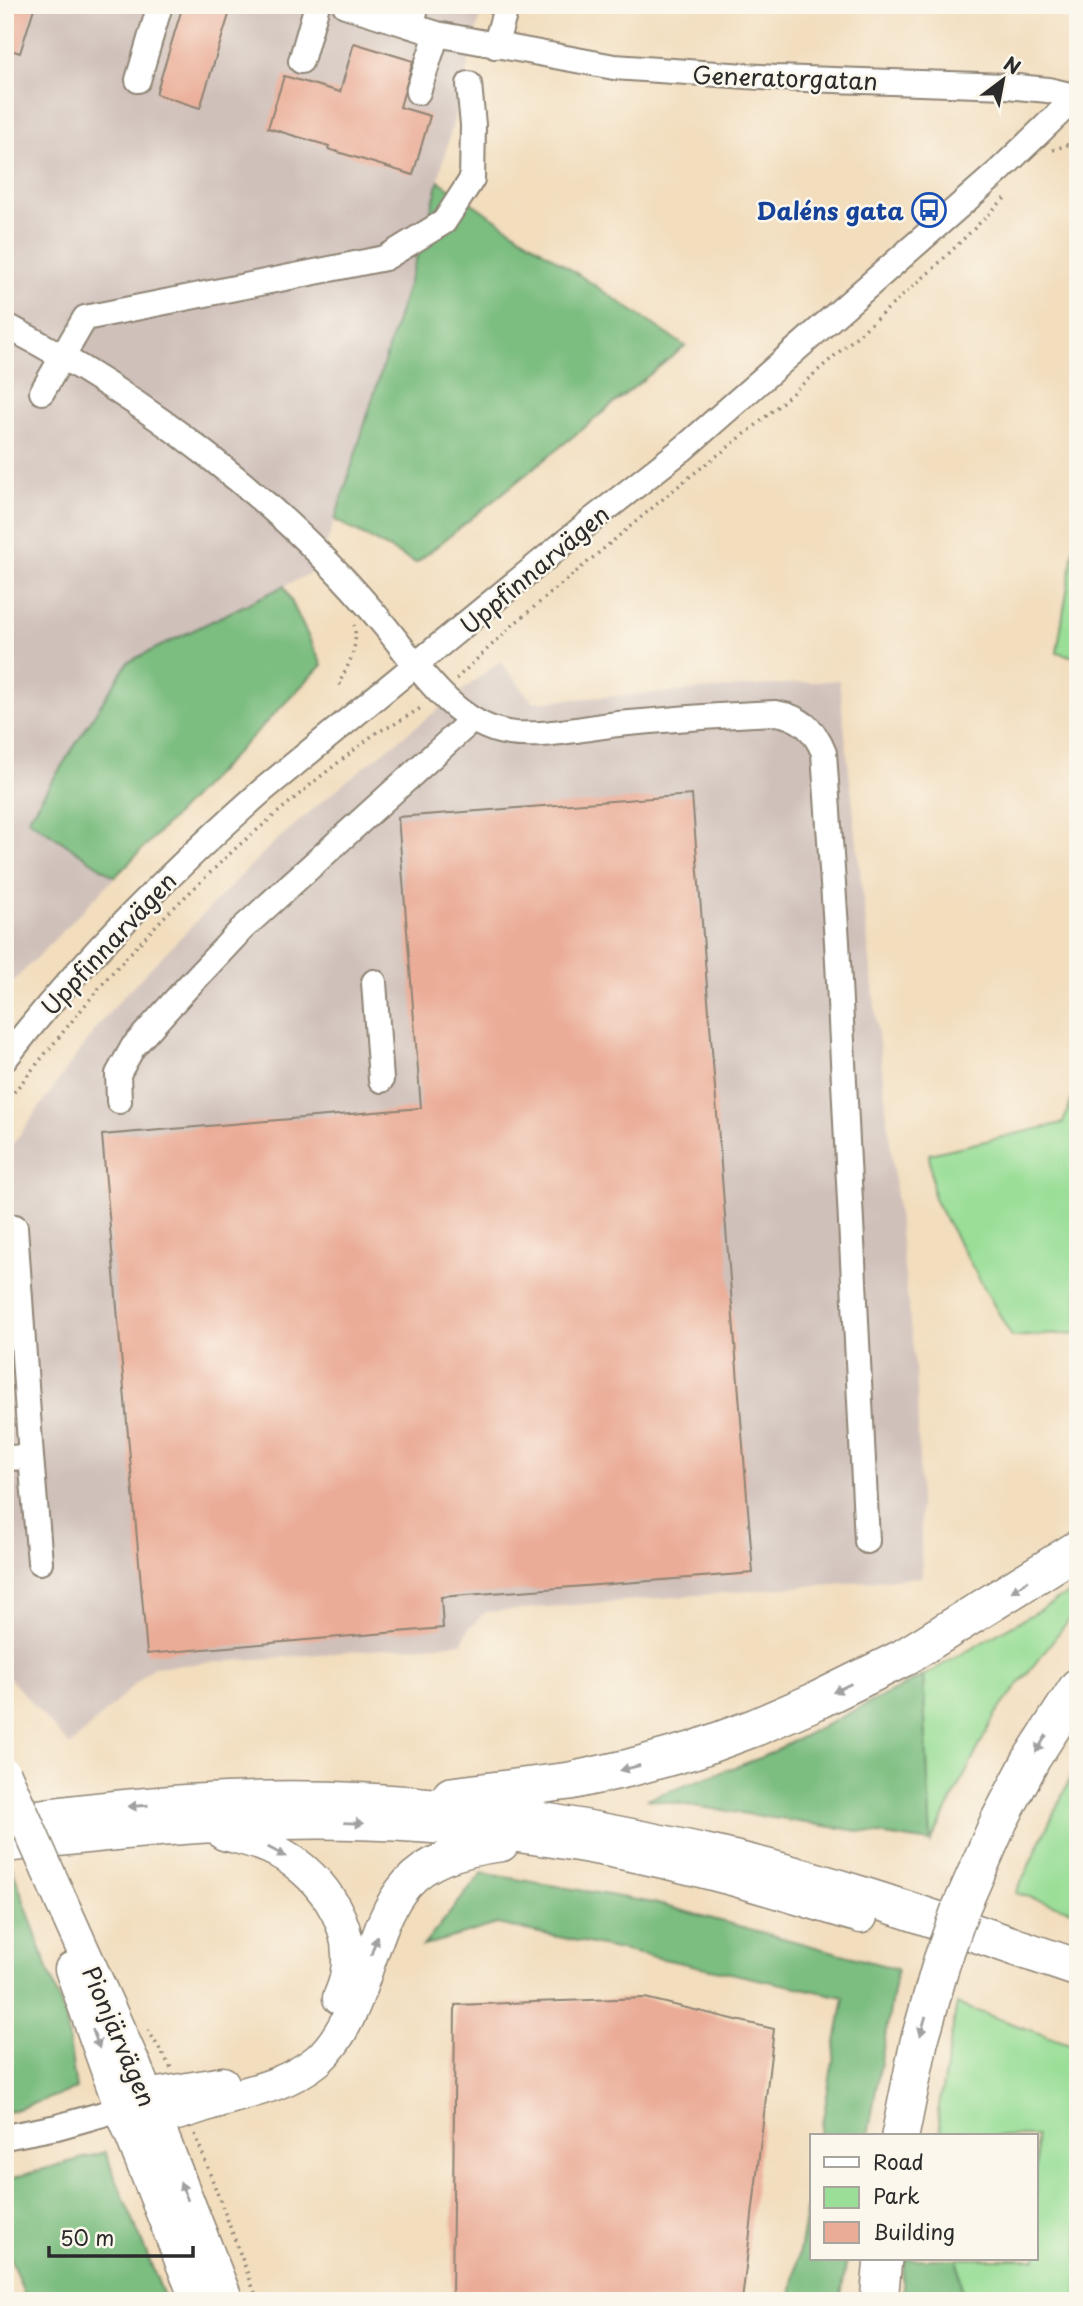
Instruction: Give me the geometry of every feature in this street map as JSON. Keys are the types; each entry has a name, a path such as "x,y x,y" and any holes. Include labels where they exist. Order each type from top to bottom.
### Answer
{"highway":[{"path":"6,1824 128,1807 181,1803 366,1802 440,1797 570,1781 629,1769 694,1750 816,1701 903,1658 1078,1549"},
{"path":"900,2134 919,2042 942,1961 961,1910 999,1821 1032,1758 1078,1687"},
{"path":"366,1802 527,1819 717,1856 868,1898 1078,1968"},
{"path":"861,1917 935,1940 1078,1991"},
{"path":"879,2301 883,2260"}],"main road":[{"name":"Pionjärvägen","path":"5,1774 54,1904 227,2301"},
{"path":"6,1824 188,1826 354,1823 448,1829 594,1849 722,1877 861,1917"},
{"name":"Pionjärvägen","path":"6,1824 54,1904"},
{"path":"141,2107 242,2081 289,2064 317,2038 331,2017 347,1976 343,1928 334,1905 319,1883 296,1863 271,1848 246,1839 188,1826"},
{"path":"141,2107 263,2088 301,2073 320,2058 347,2022 384,1920 405,1883 419,1871 451,1855 542,1840"},
{"name":"Pionjärvägen","path":"141,2107 197,2301"}],"street":[{"path":"138,80 160,5"},
{"path":"301,61 317,5"},
{"name":"Generatorgatan","path":"345,5 414,15 437,34 614,67 682,73 1007,86 1077,96"},
{"path":"495,46 506,5"},
{"path":"418,92 437,34"},
{"path":"42,392 85,318 385,258 444,222 472,179 473,125 470,84"},
{"name":"Uppfinnarvägen","path":"5,1059 101,946 170,876 263,790 592,520 684,449 989,181 1077,96"},
{"path":"5,325 63,356 208,456 287,524 364,600 417,666 471,721 507,733 538,733 776,713 790,715 801,721 818,739 824,753 837,942 867,1541"},
{"path":"118,1101 118,1074 133,1047 180,995 243,928 471,721"},
{"path":"374,982 381,1080"},
{"path":"15,1227 40,1562"},
{"path":"5,1458 31,1457"},
{"path":"5,2137 141,2107"}],"path":[{"path":"1044,159 1054,150 1078,141"},
{"path":"5,1103 109,976 164,917 237,847 377,732 393,726 442,694 515,623 683,482 754,427 934,268 1017,186"},
{"path":"341,685 339,683 357,636 353,622"}],"shaded area":[{"path":"5,5 483,5 429,217 319,569 128,662 28,819 115,877 5,990"},
{"path":"500,661 533,702 839,680 917,1386 922,1577 486,1612 469,1628 462,1643 153,1667 70,1746 5,1673 5,1155 97,1027 125,994 269,847 345,782"}],"green space":[{"path":"439,181 685,346 416,563 335,520"},
{"path":"1078,524 1078,658 1057,652"},
{"path":"284,586 322,665 115,877 28,819 128,662"},
{"path":"1078,1083 1078,1333 1012,1337 934,1199 929,1154 1063,1123"},
{"path":"1078,1588 1078,1608 995,1715 931,1842 923,1676"},
{"path":"923,1676 931,1842 647,1799 760,1758"},
{"path":"1078,1762 1078,1912 1016,1893"},
{"path":"11,1864 66,2020 76,2089 5,2113 5,1865"},
{"path":"482,1873 654,1903 897,1969 868,2134 820,2134 844,1997 497,1924 423,1946"},
{"path":"957,2004 1078,2047 1078,2301 963,2301 957,2260 1038,2260 1038,2134 941,2134 938,2112"},
{"path":"105,2152 166,2301 27,2301 5,2245 5,2180"},
{"path":"810,2191 810,2260 847,2260 840,2301 790,2301"},
{"path":"906,2260 957,2260 963,2301 903,2301"}],"building":[{"path":"5,5 35,5 20,53 5,48"},
{"path":"183,5 232,5 200,108 156,94"},
{"path":"354,43 413,61 400,107 430,116 413,175 268,128 284,76 340,92"},
{"path":"692,795 753,1573 441,1597 443,1628 147,1654 102,1135 421,1108 398,817"},
{"path":"645,1998 774,2029 742,2301 452,2301 455,2005"}],"place":[{"name":"Daléns gata","path":"929,210"}]}
